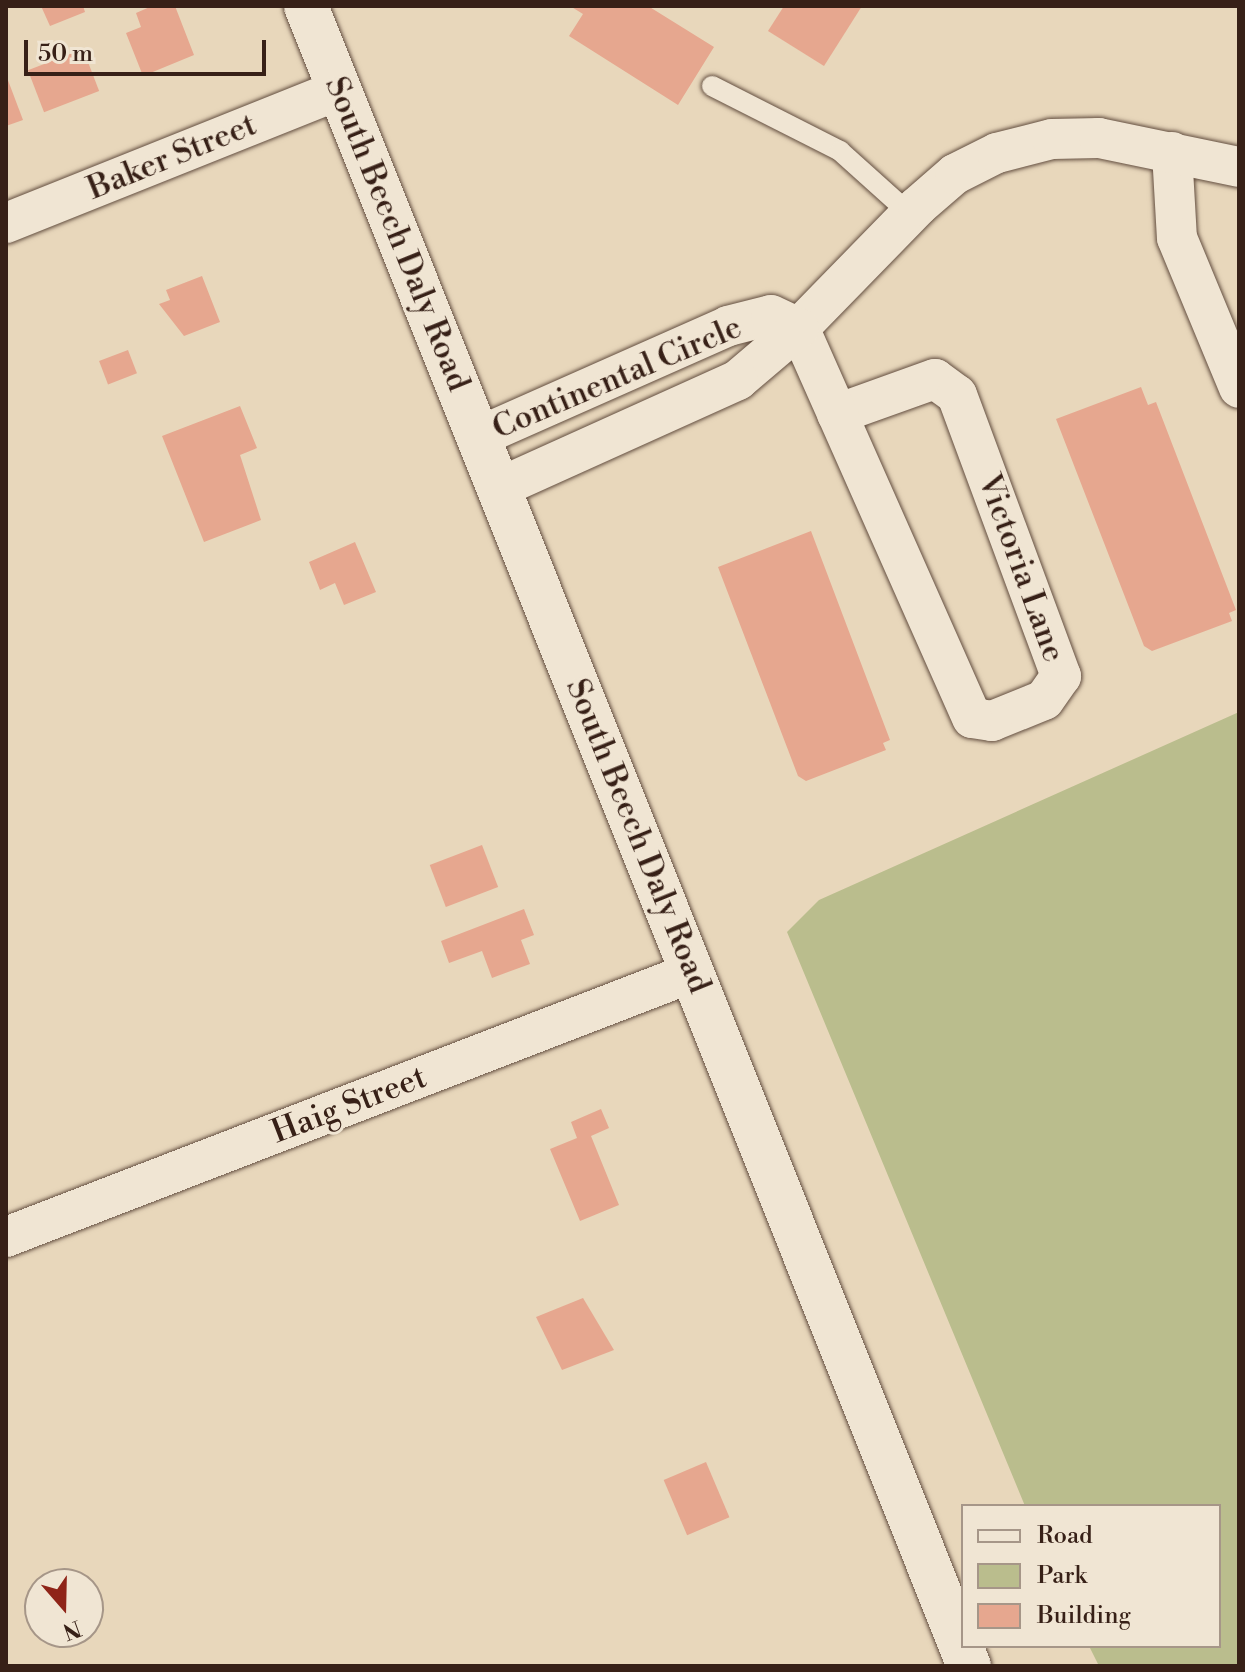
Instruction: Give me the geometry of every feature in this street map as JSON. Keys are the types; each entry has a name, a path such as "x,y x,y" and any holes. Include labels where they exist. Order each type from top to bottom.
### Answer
{"street":[{"name":"South Beech Daly Road","path":"306,6 961,1646"},
{"name":"Baker Street","path":"6,223 338,90"},
{"name":"Continental Circle","path":"499,488 738,380 799,328 955,174 1024,144 1099,138 1239,167"},
{"path":"1172,152 1177,238 1239,388"},
{"name":"Continental Circle","path":"478,437 728,326 771,315 799,328"},
{"name":"Victoria Lane","path":"799,328 837,414 972,718 992,721 1053,693 1061,676 957,395 935,379 837,414"},
{"name":"Haig Street","path":"6,1237 693,972"}],"lane":[{"path":"712,86 840,151 911,215"}],"green space":[{"path":"1239,712 1239,1666 1099,1666 1090,1648 1221,1648 1221,1504 1024,1504 787,932 819,900"}],"building":[{"path":"41,6 83,6 85,12 50,26"},
{"path":"152,6 175,6 194,55 143,76 126,33 141,27 136,13"},
{"path":"570,6 648,6 714,47 678,105 569,36 583,14"},
{"path":"784,6 862,6 824,66 768,31"},
{"path":"83,49 99,91 44,112 28,70"},
{"path":"6,75 23,120 6,126"},
{"path":"202,276 220,322 184,336 159,304 170,300 166,290"},
{"path":"128,350 137,373 108,384 99,361"},
{"path":"1141,387 1148,405 1156,402 1236,610 1229,613 1232,621 1152,651 1144,646 1056,419"},
{"path":"240,406 257,448 240,455 261,520 204,542 162,436"},
{"path":"811,531 890,740 883,743 886,750 806,781 798,776 718,567"},
{"path":"355,542 376,592 344,605 335,583 320,590 309,562"},
{"path":"482,845 498,887 446,907 430,865"},
{"path":"524,909 534,935 521,940 530,964 492,978 482,951 449,963 441,941"},
{"path":"601,1109 609,1128 591,1136 619,1205 580,1221 550,1149 577,1138 571,1122"},
{"path":"583,1298 614,1350 562,1370 536,1317"},
{"path":"706,1462 729,1517 687,1535 664,1480"}]}
